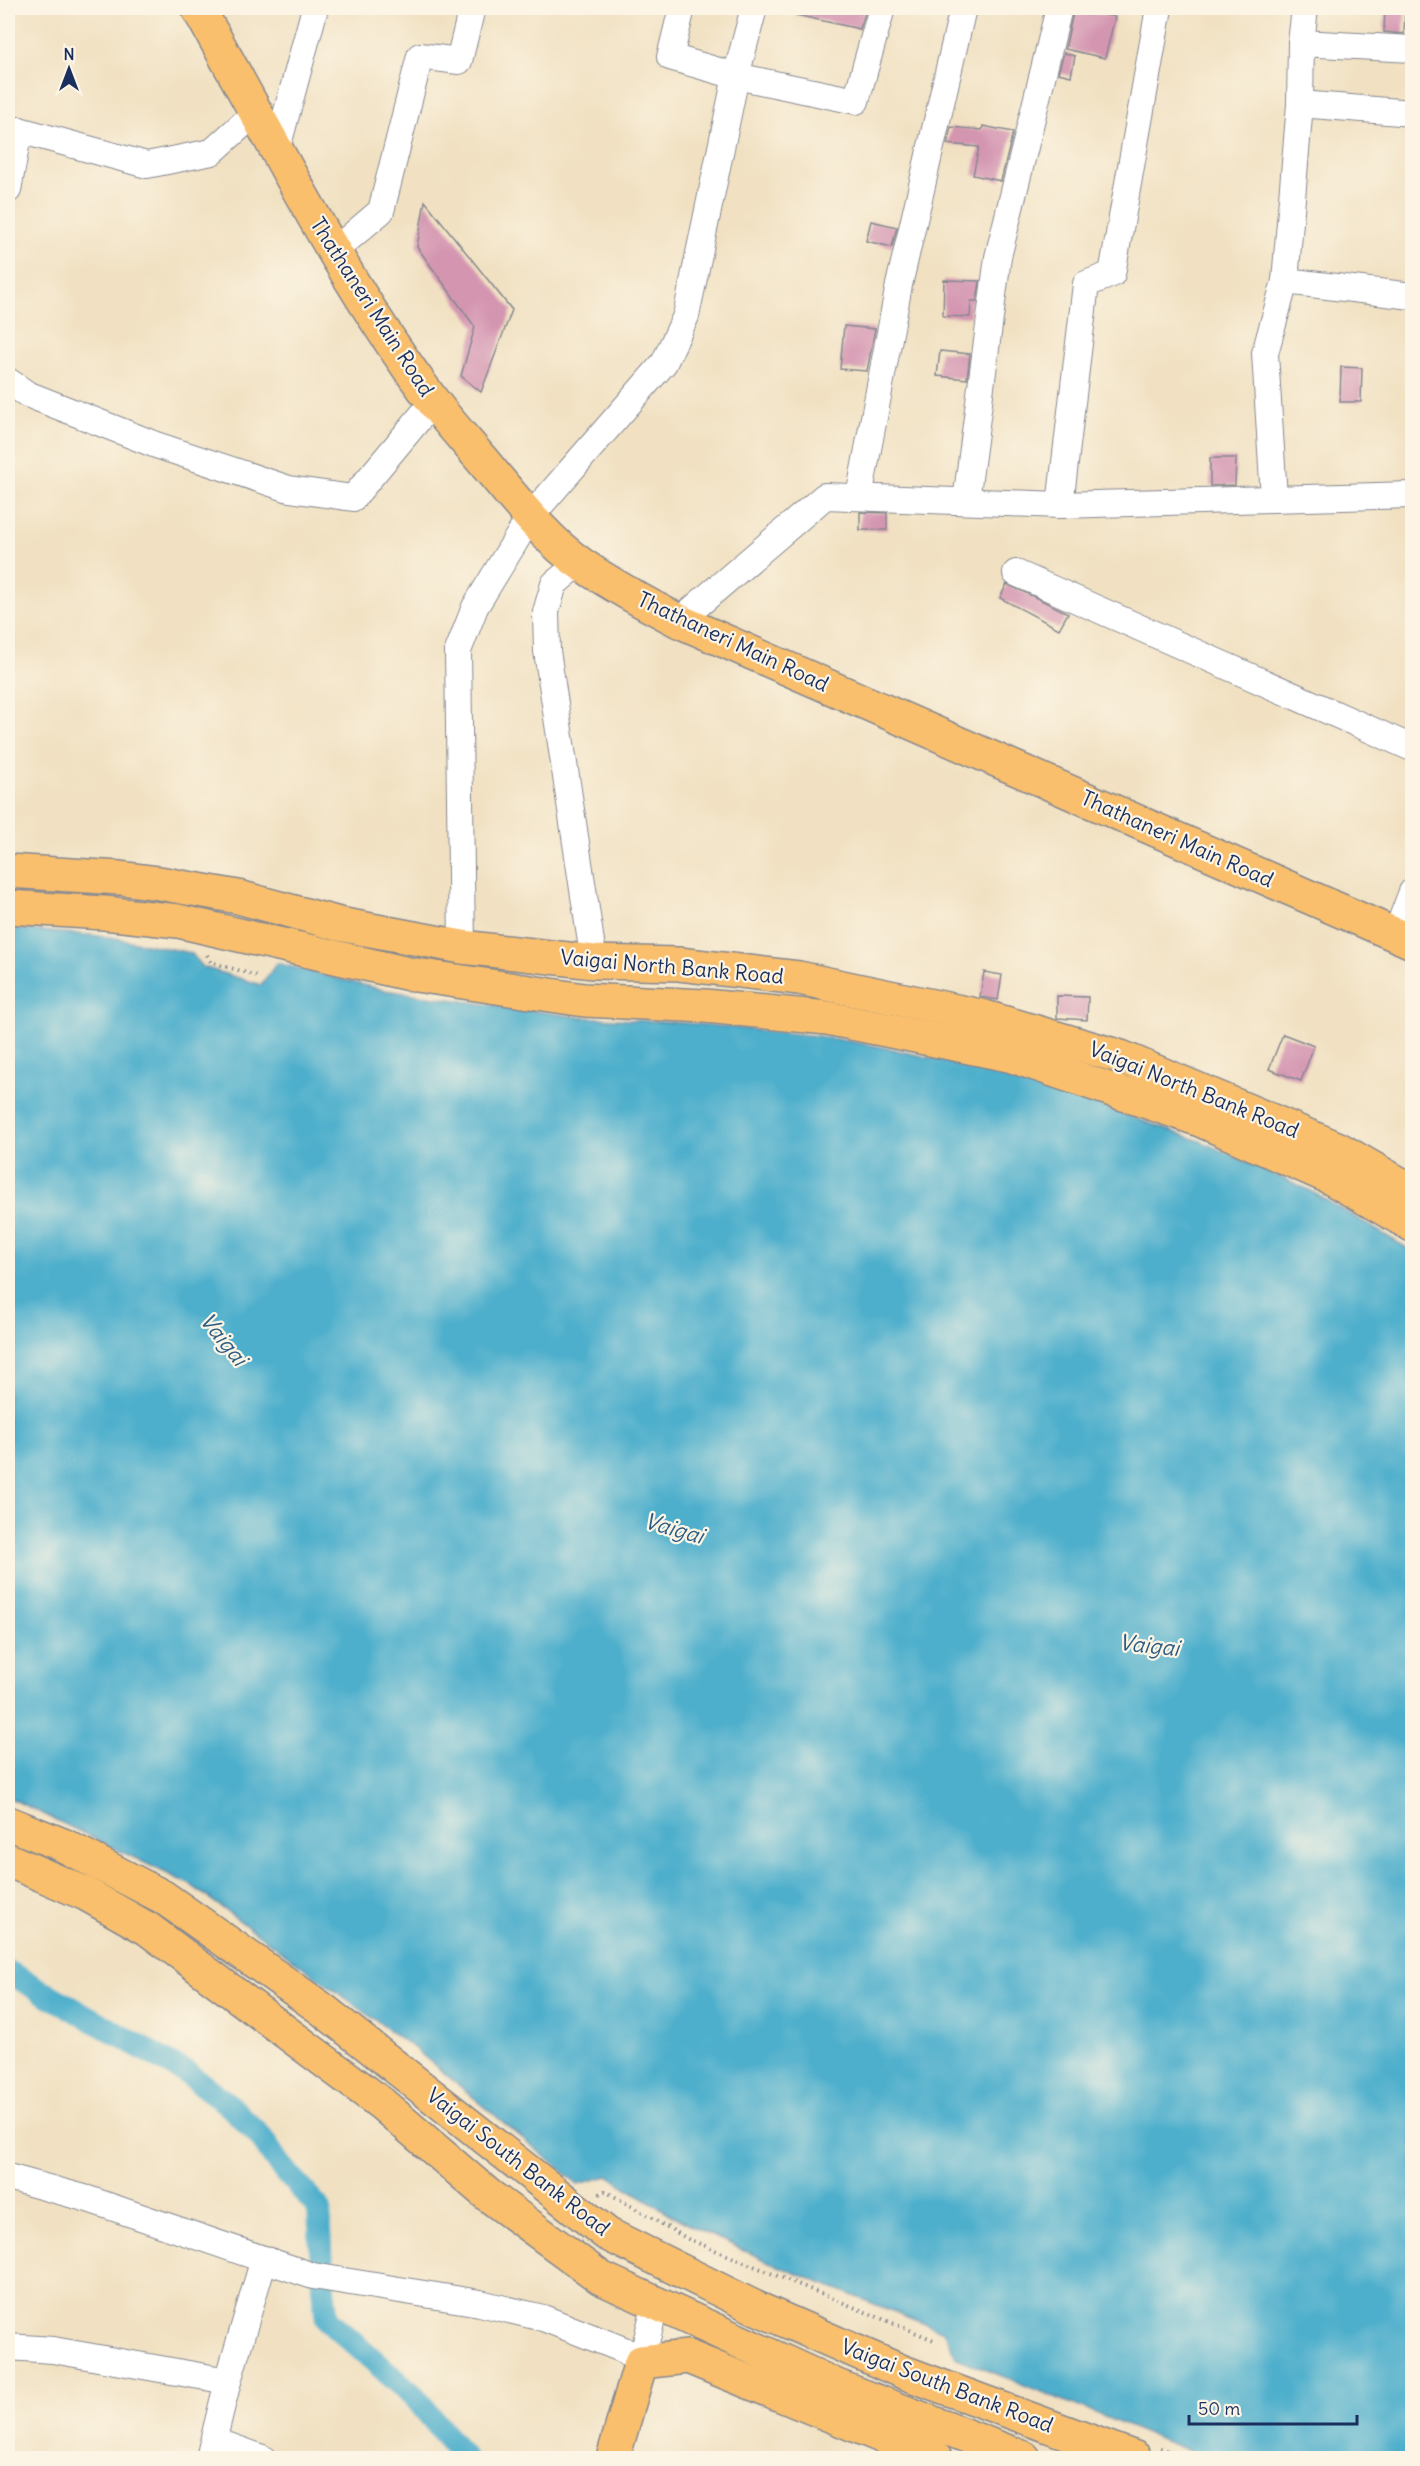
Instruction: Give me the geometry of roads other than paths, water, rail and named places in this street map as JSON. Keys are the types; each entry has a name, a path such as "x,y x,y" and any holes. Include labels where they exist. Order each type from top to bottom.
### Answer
{"main road":[{"name":"Thathaneri Main Road","path":"198,8 256,111 276,152 334,251 433,402 530,517 579,563 652,608 679,621 1404,938"},
{"name":"Vaigai North Bank Road","path":"8,871 76,874 159,883 238,897 339,924 462,947 594,962 679,964 799,978 985,1017 1121,1057 1339,1149 1413,1191"},
{"name":"Vaigai North Bank Road","path":"8,907 104,913 178,921 409,974 584,1000 705,1006 827,1018 1009,1055 1200,1120 1329,1177 1413,1225"},
{"name":"Vaigai South Bank Road","path":"8,1823 63,1845 163,1897 322,2009 608,2234 754,2307 903,2372 1145,2452"},
{"name":"Vaigai South Bank Road","path":"8,1860 86,1894 148,1929 382,2104 488,2195 601,2278 837,2386 1024,2458"},
{"path":"613,2458 641,2362 688,2357 934,2458"}],"street":[{"path":"276,152 315,8"},
{"path":"334,251 381,211 420,56 459,61 472,8"},
{"path":"682,8 670,57 736,76 856,101 882,8"},
{"path":"462,947 458,651 475,607 530,517 664,363 686,316 736,76 753,8"},
{"path":"859,497 899,285 963,8"},
{"path":"966,501 998,257 1059,8"},
{"path":"1060,505 1086,284 1112,274 1159,8"},
{"path":"1274,498 1265,353 1285,281 1300,104 1301,43 1305,8"},
{"path":"1301,43 1413,49"},
{"path":"1300,104 1413,113"},
{"path":"8,190 13,131 147,165 212,152 256,111"},
{"path":"1285,281 1413,296"},
{"path":"8,381 27,394 156,445 289,489 352,498 433,402"},
{"path":"679,621 825,496 1060,505 1413,495"},
{"path":"579,563 554,585 546,612 547,651 594,962"},
{"path":"1016,573 1413,748"},
{"path":"1404,938 1413,892"},
{"path":"8,2177 88,2199 313,2276 480,2303 543,2318 624,2350 641,2362 656,2303"},
{"path":"262,2458 212,2450 228,2381 264,2259"},
{"path":"8,2348 53,2350 228,2381"}],"water":[{"name":"Vaigai","path":"8,928 109,937 191,953 203,967 261,985 277,963 383,990 579,1017 687,1023 818,1036 877,1046 1021,1078 1200,1141 1309,1190 1412,1251 1412,2458 1207,2458 957,2358 943,2331 783,2268 687,2224 608,2176 578,2184 415,2049 191,1885 8,1797"}],"waterway":[{"path":"8,1972 188,2074 229,2105 260,2136 280,2166 319,2208 327,2319 415,2397 464,2458"}]}
